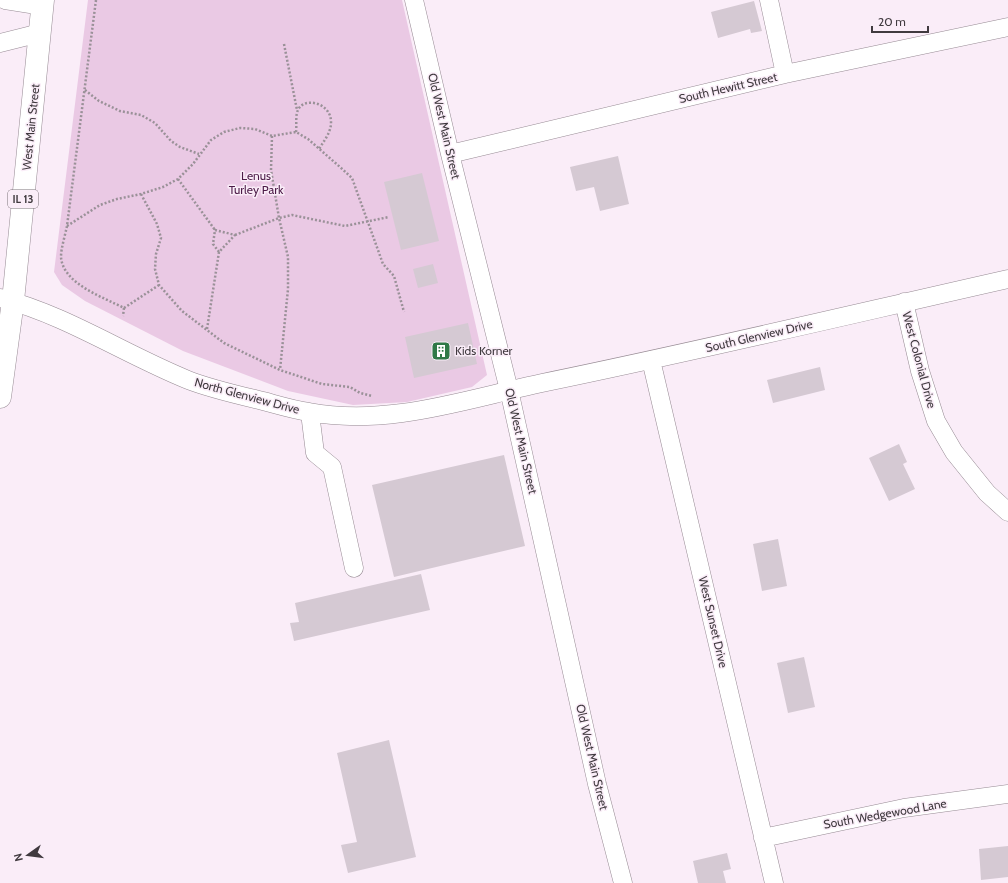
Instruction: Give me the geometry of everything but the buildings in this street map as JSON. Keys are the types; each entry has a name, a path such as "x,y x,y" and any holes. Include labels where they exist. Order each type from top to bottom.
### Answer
{"highway":[{"name":"West Main Street","path":"0,397 6,300 43,3"}],"street":[{"path":"5,0 43,3"},
{"name":"Old West Main Street","path":"414,0 450,154 509,390 597,784 623,883"},
{"path":"769,0 785,74"},
{"name":"South Hewitt Street","path":"450,154 785,74 1008,27"},
{"path":"0,43 40,33"},
{"name":"South Glenview Drive","path":"509,390 651,360 1008,279"},
{"name":"North Glenview Drive","path":"6,300 52,316 189,380 239,395 310,413 347,416 392,415 441,406 509,390"},
{"name":"West Colonial Drive","path":"904,302 920,371 936,421 954,452 987,493 1008,512"},
{"name":"West Sunset Drive","path":"651,360 774,883"},
{"path":"310,413 315,453 332,467 354,568"},
{"name":"South Wedgewood Lane","path":"763,838 904,808 1008,794"}],"path":[{"path":"96,0 67,226 61,257 66,271 76,283 124,308"},
{"path":"284,44 298,111 296,132"},
{"path":"85,90 106,105 120,111 141,114 155,124 171,141 180,147 199,154"},
{"path":"298,111 301,106 316,103 324,106 330,114 331,123 328,135 319,149"},
{"path":"67,226 100,205 164,187 178,180 193,164 211,140 224,132 240,128 255,129 272,136 296,132 308,139 352,178 383,264 394,276 404,312"},
{"path":"272,136 271,170 279,218 288,257 288,289 280,370"},
{"path":"178,180 215,230 235,235"},
{"path":"141,194 157,224 161,238 156,254 155,269 159,285 182,310 224,343 280,370 322,384 350,387 360,393 373,397"},
{"path":"207,330 219,252 235,235 279,218 292,215 345,226 389,217"},
{"path":"215,230 213,244 219,252"},
{"path":"124,308 159,285"},
{"path":"124,308 124,316"}],"green space":[{"name":"Lenus Turley Park","path":"88,0 402,0 487,375 472,387 407,402 353,405 288,391 183,351 85,301 62,285 54,272"}],"place":[{"name":"Kids Korner","path":"441,351"}]}
